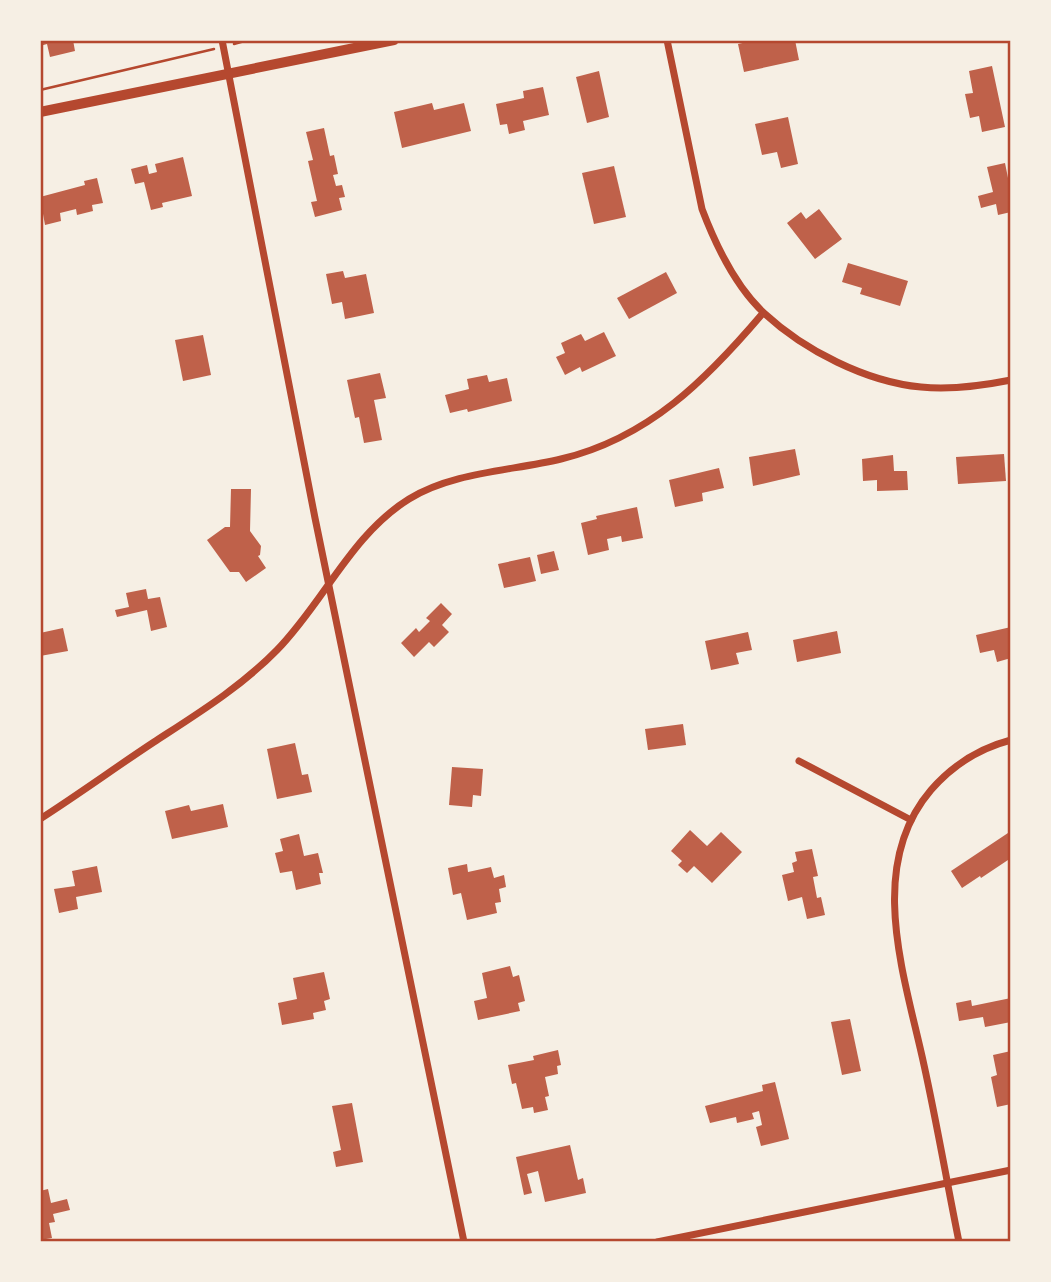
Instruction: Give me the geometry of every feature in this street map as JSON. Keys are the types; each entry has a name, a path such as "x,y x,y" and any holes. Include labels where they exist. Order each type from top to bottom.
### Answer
{"street":[{"path":"40,112 394,40"},
{"path":"667,40 702,209 733,274 764,313 785,330 837,362 863,374 896,383 950,388 1011,380"},
{"path":"222,44 464,1242"},
{"path":"40,819 203,710 258,668 279,648 317,603 353,551 389,513 431,487 563,458 619,439 642,427 691,389 764,313"},
{"path":"959,1242 895,923 894,886 898,859 911,820 923,800 939,781 960,763 1011,740"},
{"path":"799,761 911,820"},
{"path":"657,1242 1011,1170"}],"path":[{"path":"40,90 222,44 248,40"}],"building":[{"path":"40,40 73,40 75,51 50,57 47,44 40,46"},
{"path":"756,40 795,40 799,60 744,72 738,44"},
{"path":"992,66 1005,127 982,132 979,116 970,118 965,94 973,93 969,71"},
{"path":"599,71 609,117 587,123 576,77"},
{"path":"543,87 549,115 523,121 525,130 509,134 507,124 500,125 496,104 524,98 523,91"},
{"path":"432,103 434,110 464,103 471,131 402,148 394,112"},
{"path":"788,117 798,164 781,168 777,152 762,155 755,124"},
{"path":"324,128 330,156 334,155 338,174 333,175 336,186 342,185 345,197 339,198 342,210 315,217 311,202 317,201 308,161 313,160 306,132"},
{"path":"183,157 192,196 162,203 163,207 151,210 144,182 135,184 131,169 147,165 149,174 157,172 155,164"},
{"path":"1005,163 1008,178 1011,178 1011,212 998,215 996,204 981,208 978,196 993,192 987,167"},
{"path":"614,166 626,217 594,224 582,173"},
{"path":"97,178 103,203 92,205 93,211 77,215 76,209 60,213 61,221 45,225 40,197 85,185 84,181"},
{"path":"819,209 842,239 815,259 787,223 801,212 806,219"},
{"path":"848,263 908,281 900,306 860,294 862,288 842,282"},
{"path":"343,271 345,278 366,274 374,313 345,319 342,302 332,304 326,274"},
{"path":"666,272 677,293 629,319 617,298"},
{"path":"604,332 616,356 582,372 580,367 565,375 556,357 565,353 561,343 581,334 585,341"},
{"path":"203,335 211,375 183,381 175,340"},
{"path":"380,373 386,398 374,400 382,440 364,443 359,417 355,418 347,380"},
{"path":"487,375 489,382 507,378 512,401 468,412 467,409 450,413 445,395 469,389 467,379"},
{"path":"795,449 800,475 753,486 749,457"},
{"path":"1004,454 1006,481 958,484 956,457"},
{"path":"893,455 894,471 907,471 908,490 877,491 877,480 863,481 862,459"},
{"path":"719,468 724,488 702,493 703,501 675,507 669,480"},
{"path":"231,489 251,489 250,531 261,546 258,556 266,568 246,582 239,572 230,572 207,540 225,527 230,527"},
{"path":"637,507 643,538 622,542 621,536 607,539 609,550 588,555 581,523 597,519 596,516"},
{"path":"554,551 559,570 541,574 537,555"},
{"path":"530,557 536,581 504,588 498,564"},
{"path":"146,589 148,599 160,597 167,627 151,631 147,610 117,617 115,610 129,607 126,593"},
{"path":"441,603 452,614 442,625 449,632 434,647 429,642 414,657 401,643 416,628 419,632 430,621 426,618"},
{"path":"1011,627 1011,658 997,662 994,650 980,653 976,635"},
{"path":"63,628 68,651 40,656 40,633"},
{"path":"837,631 841,653 797,662 793,640"},
{"path":"748,632 752,650 736,653 739,664 711,670 705,641"},
{"path":"683,724 686,745 648,750 645,729"},
{"path":"295,743 302,775 308,774 312,792 277,799 267,749"},
{"path":"452,767 483,769 481,796 473,795 472,807 449,805"},
{"path":"223,804 228,827 172,839 165,811 189,805 191,811"},
{"path":"690,830 707,846 721,832 742,852 712,883 694,866 687,873 678,865 682,861 671,851"},
{"path":"1011,831 1011,858 962,888 951,871"},
{"path":"299,834 304,856 318,853 323,873 319,873 321,884 296,890 292,871 280,873 275,853 283,851 280,839"},
{"path":"812,849 818,876 813,877 817,898 821,897 825,915 807,919 802,897 788,901 782,875 794,872 792,863 797,861 795,852"},
{"path":"467,864 468,872 491,867 494,878 504,875 506,887 499,889 501,902 495,903 497,913 467,920 461,893 453,895 448,868"},
{"path":"97,866 102,892 76,897 78,909 59,913 54,889 75,886 72,871"},
{"path":"510,966 513,977 519,975 525,1001 518,1003 520,1011 478,1020 474,1001 487,998 482,973"},
{"path":"324,972 330,999 324,1001 326,1010 313,1013 314,1019 282,1025 278,1003 297,999 293,978"},
{"path":"1011,998 1011,1022 985,1027 983,1017 959,1021 956,1003 971,1000 972,1006"},
{"path":"850,1019 861,1071 842,1075 831,1022"},
{"path":"558,1050 561,1065 557,1066 558,1074 545,1077 549,1096 545,1097 548,1110 534,1113 533,1107 522,1109 516,1083 512,1084 508,1065 534,1060 533,1056"},
{"path":"1011,1051 1011,1104 997,1107 991,1077 997,1075 993,1055"},
{"path":"775,1082 789,1139 761,1146 756,1127 762,1125 759,1111 752,1113 754,1119 737,1123 736,1117 710,1123 705,1106 763,1091 762,1085"},
{"path":"352,1103 363,1162 336,1167 333,1152 341,1150 332,1106"},
{"path":"570,1145 578,1180 583,1178 586,1193 545,1202 538,1171 527,1174 532,1193 524,1195 516,1157"},
{"path":"48,1189 51,1203 67,1199 70,1210 53,1214 55,1222 49,1223 52,1238 40,1240 40,1191"}]}
